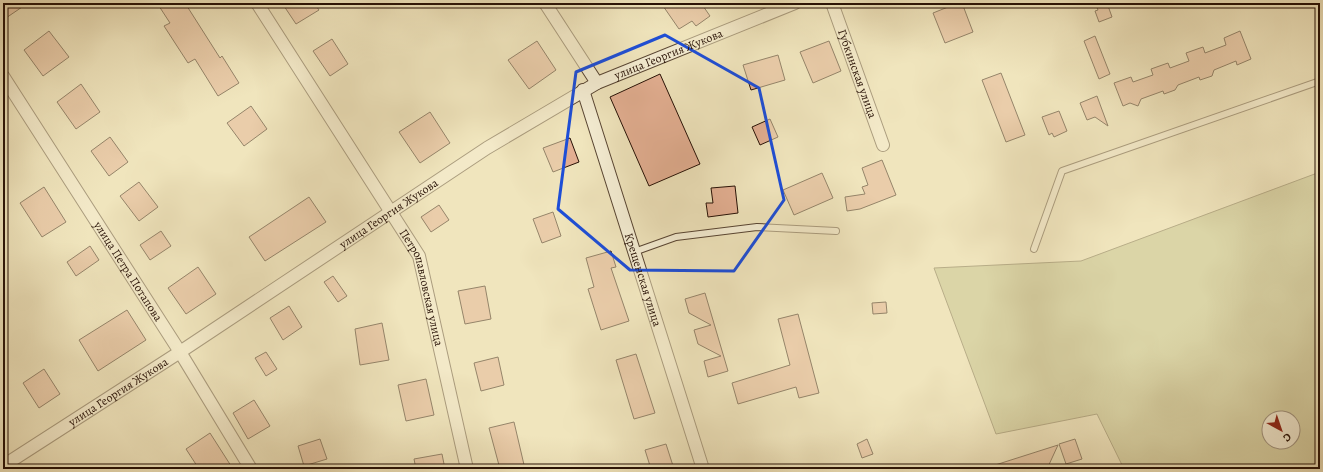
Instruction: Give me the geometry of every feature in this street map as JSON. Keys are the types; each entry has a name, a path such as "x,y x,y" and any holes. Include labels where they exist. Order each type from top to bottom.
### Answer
{"street":[{"name":"Петропавловская улица","path":"257,3 419,256 467,469"},
{"path":"545,3 596,82"},
{"name":"улица Георгия Жукова","path":"3,466 180,352 487,148 596,82 795,3"},
{"name":"Губкинская улица","path":"832,3 883,145"},
{"name":"улица Петра Потапова","path":"3,76 180,352 250,469"},
{"name":"Крещенская улица","path":"584,90 703,469"}],"lane":[{"path":"1034,249 1062,171 1320,81"},
{"path":"634,252 676,237 757,227 836,231"}],"highlighted area":[{"path":"665,35 759,88 784,200 734,271 630,270 558,209 576,72"}],"green space":[{"path":"1320,172 1320,469 1124,469 1097,414 996,434 934,268 1081,261"}],"building":[{"path":"3,3 28,3 3,20"},
{"path":"157,3 185,3 220,58 222,56 239,83 218,96 195,59 188,63 164,26 170,23"},
{"path":"282,3 314,3 319,10 296,24"},
{"path":"661,3 701,3 710,16 696,26 692,21 679,29"},
{"path":"958,3 962,3 973,32 945,43 933,13"},
{"path":"1095,3 1107,3 1112,17 1099,22 1095,11 1098,10"},
{"path":"49,31 69,57 43,76 24,50"},
{"path":"1240,31 1251,59 1237,65 1236,61 1214,70 1212,76 1200,80 1199,77 1178,85 1175,90 1164,94 1163,91 1141,99 1138,106 1130,103 1123,106 1114,83 1131,77 1133,82 1153,75 1151,69 1168,63 1170,68 1189,61 1186,53 1203,47 1205,53 1226,45 1224,38"},
{"path":"1095,36 1110,74 1099,79 1084,41"},
{"path":"332,39 348,64 330,76 313,51"},
{"path":"537,41 556,70 529,89 508,60"},
{"path":"829,41 841,71 813,83 800,52"},
{"path":"778,55 785,80 751,90 743,65"},
{"path":"1001,73 1025,135 1006,142 982,80"},
{"path":"660,74 700,164 649,186 610,97"},
{"path":"81,84 100,112 76,129 57,102"},
{"path":"1097,96 1108,126 1095,117 1087,120 1080,103"},
{"path":"251,106 267,129 244,146 227,123"},
{"path":"1059,111 1067,131 1054,137 1052,133 1049,135 1042,117"},
{"path":"430,112 450,143 420,163 399,132"},
{"path":"770,119 778,137 760,145 752,127"},
{"path":"110,137 128,162 109,176 91,151"},
{"path":"570,138 579,162 553,172 543,148"},
{"path":"882,160 896,195 860,209 847,211 845,197 865,194 862,187 868,185 862,168"},
{"path":"822,173 833,198 794,215 783,190"},
{"path":"139,182 158,207 139,221 120,196"},
{"path":"735,186 738,213 708,217 706,203 713,203 711,188"},
{"path":"44,187 66,222 42,237 20,203"},
{"path":"309,197 326,222 265,261 249,237"},
{"path":"439,205 449,220 431,232 421,217"},
{"path":"553,212 561,236 542,243 533,219"},
{"path":"161,231 171,246 150,260 140,245"},
{"path":"90,246 99,260 76,276 67,262"},
{"path":"611,251 616,267 611,268 629,321 601,330 588,289 594,287 586,258"},
{"path":"198,267 216,294 186,314 168,288"},
{"path":"333,276 347,296 338,302 324,282"},
{"path":"485,286 491,319 465,324 458,291"},
{"path":"705,293 728,371 708,377 704,361 721,356 698,344 694,330 711,325 689,313 685,299"},
{"path":"886,302 887,313 873,314 872,303"},
{"path":"289,306 302,327 283,340 270,318"},
{"path":"127,310 146,340 98,371 79,340"},
{"path":"798,314 819,393 799,398 796,387 738,404 732,383 790,365 778,319"},
{"path":"382,323 389,360 360,365 355,329"},
{"path":"266,352 277,369 266,376 255,358"},
{"path":"636,354 655,413 634,419 616,360"},
{"path":"498,357 504,385 481,391 474,363"},
{"path":"44,369 60,394 39,408 23,383"},
{"path":"426,379 434,415 406,421 398,385"},
{"path":"254,400 270,426 248,439 233,413"},
{"path":"514,422 525,469 500,469 489,428"},
{"path":"210,433 233,469 199,469 186,449"},
{"path":"320,439 327,459 304,466 298,446"},
{"path":"867,439 873,454 862,458 857,444"},
{"path":"1075,439 1082,459 1066,464 1059,444"},
{"path":"666,444 674,469 651,469 645,450"},
{"path":"1058,445 1047,469 989,469 989,467"},
{"path":"442,454 445,469 416,469 414,459"}]}
